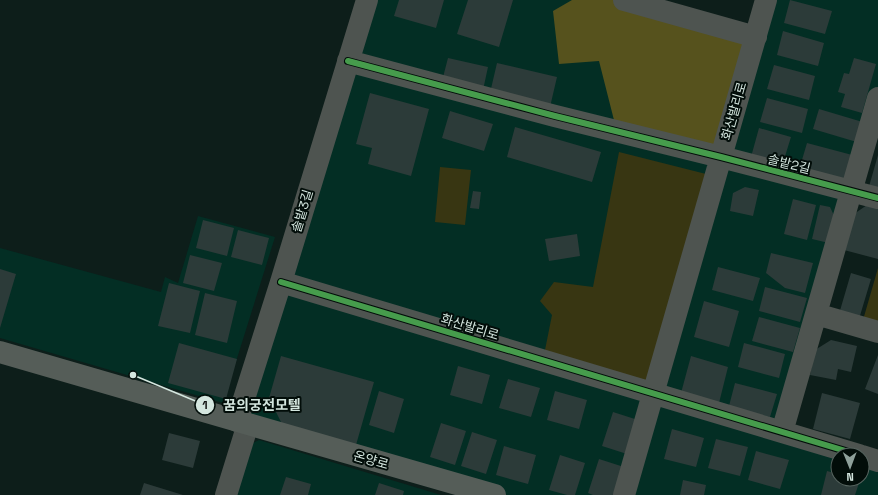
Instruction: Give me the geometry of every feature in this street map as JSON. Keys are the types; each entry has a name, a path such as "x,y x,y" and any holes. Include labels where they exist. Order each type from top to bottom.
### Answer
{"main road":[{"name":"온양로","path":"0,352 495,495"}],"street":[{"name":"솔밭3길","path":"226,495 242,423 281,282 367,0"},
{"path":"624,0 756,37"},
{"name":"화산발리로","path":"624,495 766,0"},
{"name":"솔밭2길","path":"348,61 555,116 878,198"},
{"path":"782,432 878,98"},
{"name":"화산발리로","path":"281,282 653,393"},
{"path":"816,314 878,332"},
{"path":"653,393 832,447"}],"shaded area":[{"path":"367,0 623,0 755,36 766,0 878,0 878,98 782,431 830,452 830,487 870,487 870,458 878,461 878,495 491,495 248,424"},
{"path":"572,0 624,0 756,37 719,155 616,128 599,61 559,64 553,11"},
{"path":"619,152 710,175 649,387 544,355 552,315 540,301 554,282 593,287"},
{"path":"440,167 471,170 465,225 435,222"},
{"path":"198,216 275,237 223,403 0,338 0,248 161,292 165,277 178,283"},
{"path":"878,268 878,332 861,327"},
{"path":"259,440 441,495 232,495 247,446"}],"building":[{"path":"399,0 444,0 436,28 394,16"},
{"path":"468,0 513,0 499,47 457,34"},
{"path":"790,0 832,11 825,34 784,23"},
{"path":"783,31 824,43 818,66 777,55"},
{"path":"448,58 488,67 483,90 442,81"},
{"path":"854,58 876,64 862,113 841,107 845,94 838,92 844,73 849,74"},
{"path":"497,63 557,77 550,107 490,93"},
{"path":"774,65 815,76 809,100 767,89"},
{"path":"370,93 429,109 411,176 368,164 372,148 356,144"},
{"path":"767,98 808,109 802,133 760,122"},
{"path":"819,109 866,123 860,143 813,129"},
{"path":"450,111 493,124 484,151 442,138"},
{"path":"515,127 601,152 592,182 507,157"},
{"path":"759,128 791,137 782,166 751,157"},
{"path":"807,143 856,156 848,183 799,170"},
{"path":"878,155 878,192 868,190"},
{"path":"745,187 759,190 753,216 730,211 733,193"},
{"path":"473,191 481,192 479,209 470,208"},
{"path":"793,199 816,205 807,240 784,234"},
{"path":"820,205 830,207 838,224 833,244 812,239"},
{"path":"867,205 878,208 878,259 844,250 854,214"},
{"path":"203,220 234,228 227,256 196,248"},
{"path":"238,230 269,238 262,265 231,257"},
{"path":"577,234 580,256 549,261 545,239"},
{"path":"771,253 813,263 805,293 785,288 766,273"},
{"path":"190,255 222,263 214,291 183,283"},
{"path":"718,267 760,278 753,301 712,290"},
{"path":"0,269 16,274 0,328"},
{"path":"851,273 871,279 859,319 839,314"},
{"path":"169,283 200,291 190,333 158,326"},
{"path":"765,287 807,298 800,322 759,311"},
{"path":"205,293 237,301 227,343 195,335"},
{"path":"704,301 739,311 729,347 694,337"},
{"path":"759,317 800,328 793,352 752,341"},
{"path":"831,340 857,346 851,372 838,369 836,380 810,375 815,350"},
{"path":"179,343 237,359 226,399 168,383"},
{"path":"744,343 785,354 779,378 738,367"},
{"path":"878,355 878,394 865,389"},
{"path":"281,356 374,382 356,445 282,424 269,398"},
{"path":"691,356 728,367 719,403 681,393"},
{"path":"458,366 490,375 482,404 450,395"},
{"path":"508,379 540,388 531,417 499,408"},
{"path":"735,383 777,394 770,417 729,406"},
{"path":"379,391 404,399 394,433 369,425"},
{"path":"555,391 587,400 579,429 547,420"},
{"path":"822,393 860,403 850,439 813,429"},
{"path":"613,412 638,420 627,454 602,446"},
{"path":"441,423 466,431 455,465 430,457"},
{"path":"672,429 704,438 696,467 664,459"},
{"path":"472,432 497,440 486,474 461,466"},
{"path":"169,433 200,441 193,468 162,460"},
{"path":"716,439 748,447 740,476 708,468"},
{"path":"504,446 536,455 528,484 496,475"},
{"path":"756,451 789,460 780,489 748,480"},
{"path":"560,455 585,463 575,495 567,495 549,490"},
{"path":"599,459 624,467 615,495 593,495 588,493"},
{"path":"827,471 830,472 830,487 858,487 855,495 821,495"},
{"path":"286,477 311,484 308,495 280,495"},
{"path":"683,480 706,485 704,495 680,495"},
{"path":"144,483 183,495 140,495"},
{"path":"379,483 404,491 403,495 375,495"}],"cycle path":[{"path":"348,61 555,116 878,198"},
{"path":"281,282 832,447"}],"place":[{"name":"꿈의궁전모텔","path":"133,375"}]}
